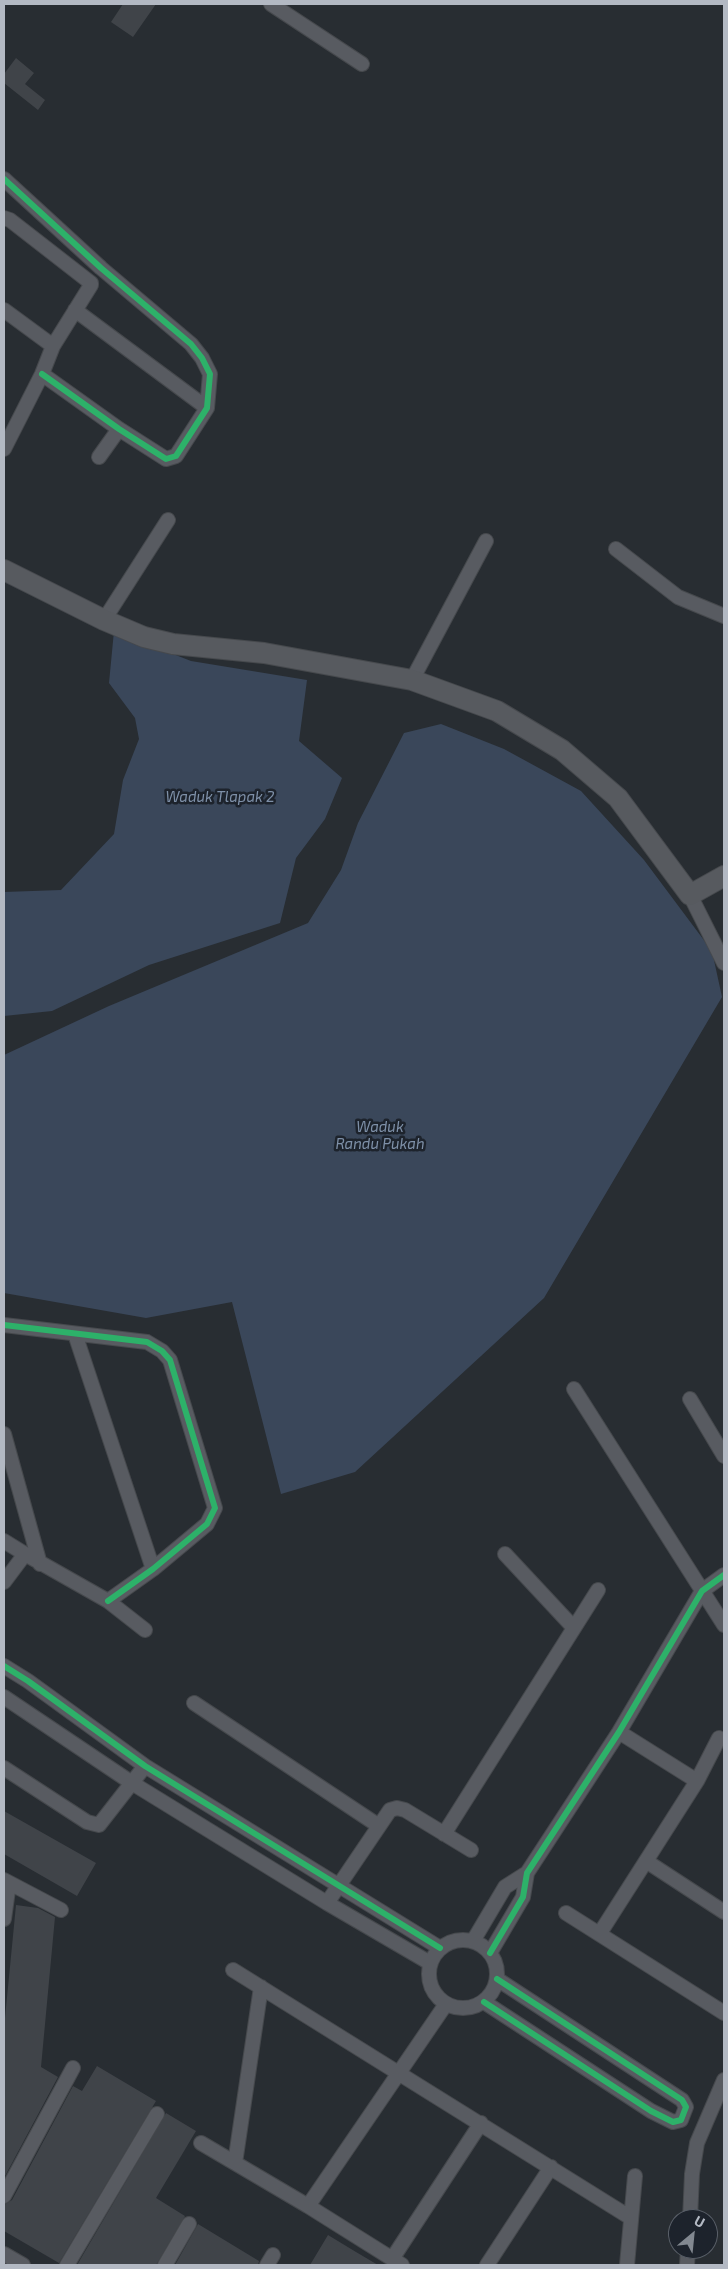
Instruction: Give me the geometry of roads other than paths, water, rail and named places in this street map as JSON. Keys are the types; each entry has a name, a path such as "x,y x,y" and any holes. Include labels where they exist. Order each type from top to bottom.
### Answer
{"main road":[{"path":"4,570 104,620 144,637 173,644 264,653 412,680 496,711 562,750 618,798 690,895 724,876"}],"street":[{"path":"271,4 362,64"},
{"path":"4,179 101,268 191,344 202,358 210,374 207,408 173,459 166,459 119,429 42,374"},
{"path":"4,218 10,220 91,282"},
{"path":"4,449 42,374 53,346 101,268"},
{"path":"4,310 53,346"},
{"path":"75,310 207,408"},
{"path":"99,457 119,429"},
{"path":"104,620 168,520"},
{"path":"412,680 486,541"},
{"path":"616,549 678,597 724,616"},
{"path":"690,895 724,963"},
{"path":"4,1325 147,1342 162,1351 170,1360 215,1508 207,1524 153,1569 108,1601"},
{"path":"74,1334 153,1569"},
{"path":"574,1389 724,1626"},
{"path":"690,1399 724,1456"},
{"path":"4,1434 40,1564"},
{"path":"4,1541 40,1564 108,1601 145,1630"},
{"path":"4,1582 25,1554"},
{"path":"505,1554 574,1628"},
{"path":"490,1953 523,1897 527,1873 619,1732 702,1591 724,1575"},
{"path":"444,1834 598,1590"},
{"path":"4,1666 28,1681 145,1766 440,1948"},
{"path":"4,1697 132,1783 327,1903 430,1963"},
{"path":"194,1703 379,1826"},
{"path":"619,1732 697,1781"},
{"path":"600,1933 697,1781 719,1738"},
{"path":"4,1768 87,1822 99,1825 145,1766"},
{"path":"327,1903 390,1810 397,1808 405,1810 471,1850"},
{"path":"646,1861 724,1912"},
{"path":"473,1942 505,1887 527,1873"},
{"path":"4,1919 6,1882 61,1910"},
{"path":"566,1913 724,2013"},
{"path":"457,1940 473,1942 490,1953 496,1964 497,1979 493,1992 484,2002 472,2008 458,2008 446,2004 434,1994 428,1979 430,1963 440,1948 457,1940"},
{"path":"234,1970 631,2218"},
{"path":"484,2002 651,2110 673,2122 681,2120 686,2107 682,2100 497,1979"},
{"path":"235,2163 261,1986"},
{"path":"308,2206 446,2004"},
{"path":"4,2196 73,2068"},
{"path":"690,2209 692,2174 697,2142 724,2080"},
{"path":"68,2265 157,2114"},
{"path":"201,2143 308,2206 397,2262 481,2123"},
{"path":"487,2265 551,2167"},
{"path":"627,2265 635,2176"},
{"path":"165,2265 189,2224"},
{"path":"4,2254 23,2265"}],"water":[{"name":"Waduk Tlapak 2","path":"114,631 191,661 307,680 299,741 342,778 325,819 296,858 280,923 149,965 52,1011 4,1016 4,892 61,890 114,834 123,780 139,739 135,718 109,683"},
{"name":"Waduk Randu Pukah","path":"441,724 504,749 581,791 644,860 712,951 722,997 544,1298 355,1472 281,1494 232,1302 146,1318 4,1293 4,1055 109,1006 308,923 341,870 358,823 404,733"}]}
